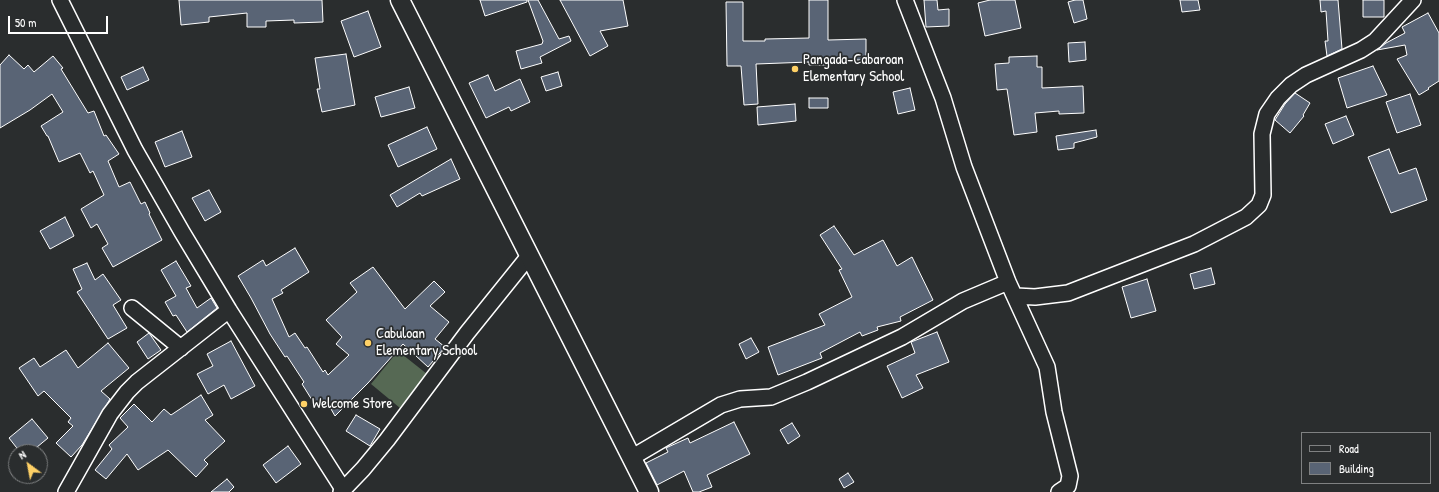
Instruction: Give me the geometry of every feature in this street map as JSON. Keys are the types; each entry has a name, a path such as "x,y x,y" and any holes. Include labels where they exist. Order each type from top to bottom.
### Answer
{"street":[{"path":"60,0 135,150 229,310 342,490 363,469 387,440 468,332 530,256"},
{"path":"400,0 649,492"},
{"path":"905,0 943,98 964,167 1008,282 1016,296 1049,372 1054,412 1070,476 1068,486 1059,492"},
{"path":"1016,296 1035,297 1068,293 1194,244 1246,217 1259,205 1263,195 1262,134 1267,114 1278,98 1291,84 1306,75 1361,50 1375,41 1413,0"},
{"path":"631,458 721,405 740,399 771,397 807,382 902,337 963,301 1008,282"},
{"path":"132,308 181,348"},
{"path":"66,492 118,404 137,382 229,310"}],"green space":[{"path":"398,351 427,374 400,408 371,384"}],"building":[{"path":"179,0 322,0 323,22 294,23 294,20 266,21 266,27 247,27 247,13 209,17 209,22 181,25"},
{"path":"480,0 527,0 527,2 485,16"},
{"path":"528,0 538,0 559,39 569,36 571,41 540,57 542,63 521,69 516,51 542,44 543,41"},
{"path":"560,0 623,0 628,26 600,31 608,46 590,56"},
{"path":"809,0 828,0 828,40 866,39 866,60 828,60 828,65 809,65 809,62 756,64 758,104 744,105 741,66 727,66 726,2 743,2 743,41 765,41 765,39 809,38"},
{"path":"924,0 937,0 938,10 949,9 949,26 926,27"},
{"path":"990,0 1015,0 1021,28 985,36 978,3"},
{"path":"1083,0 1087,19 1074,23 1068,2"},
{"path":"1180,0 1198,0 1200,10 1182,12"},
{"path":"1320,0 1338,0 1342,49 1327,56 1325,41 1328,41 1326,11 1321,12"},
{"path":"1363,0 1384,0 1384,17 1363,17"},
{"path":"368,11 381,47 354,57 341,21"},
{"path":"1428,13 1439,33 1439,81 1419,95 1397,59 1407,55 1405,45 1377,50 1386,43 1405,33 1402,27"},
{"path":"1085,42 1086,60 1069,62 1068,43"},
{"path":"346,54 355,105 322,112 317,89 320,89 315,58"},
{"path":"9,55 24,69 28,65 34,72 53,56 63,68 61,69 88,113 94,111 104,136 106,135 119,154 108,161 119,187 130,182 141,204 145,202 150,213 149,214 162,240 113,267 102,248 108,244 97,224 91,228 81,209 104,195 93,171 90,173 80,153 59,162 48,136 41,126 63,112 52,94 30,110 0,128 0,65"},
{"path":"1037,56 1037,67 1042,67 1042,88 1083,86 1084,113 1059,114 1059,111 1035,113 1037,132 1014,135 1007,89 997,90 995,64 1009,63 1009,57"},
{"path":"1373,66 1387,95 1347,108 1338,78"},
{"path":"143,67 149,80 127,90 121,77"},
{"path":"558,72 562,86 546,91 541,77"},
{"path":"488,75 495,91 520,79 530,102 511,111 509,107 486,118 469,83"},
{"path":"409,87 415,108 381,117 375,97"},
{"path":"910,88 915,110 898,114 893,92"},
{"path":"1295,93 1310,103 1303,115 1304,116 1290,133 1275,120 1285,104"},
{"path":"1410,94 1421,125 1397,133 1386,102"},
{"path":"809,98 828,98 828,108 809,108"},
{"path":"795,104 796,121 758,125 757,107"},
{"path":"1346,116 1354,135 1333,144 1325,124"},
{"path":"427,127 437,149 398,167 388,145"},
{"path":"1096,130 1097,137 1074,143 1074,148 1058,150 1056,136"},
{"path":"182,131 192,157 165,167 155,142"},
{"path":"1389,149 1399,174 1416,168 1427,200 1391,213 1368,157"},
{"path":"451,159 460,179 422,196 420,193 397,207 390,195"},
{"path":"209,190 221,212 205,221 192,198"},
{"path":"65,217 74,236 50,249 40,231"},
{"path":"834,226 854,255 883,240 897,266 912,257 933,300 900,317 901,321 877,327 878,330 862,336 860,332 820,353 822,358 778,375 768,347 825,325 819,314 852,297 839,270 842,269 820,235"},
{"path":"295,248 309,272 281,290 283,293 272,299 289,337 295,333 305,348 307,347 323,372 325,370 328,375 349,355 336,344 342,337 326,320 357,292 350,283 373,267 405,309 434,281 445,292 430,306 449,322 435,339 445,347 428,367 403,344 368,383 335,416 327,402 317,408 302,384 304,382 270,334 238,276 263,260 266,266"},
{"path":"176,261 191,286 186,288 197,308 211,298 217,308 187,332 176,315 173,316 165,302 176,296 161,270"},
{"path":"87,263 95,280 103,274 121,300 113,305 127,328 108,339 77,292 82,289 73,269"},
{"path":"1211,268 1215,284 1194,289 1190,274"},
{"path":"1147,279 1156,311 1131,318 1122,287"},
{"path":"937,332 949,362 916,375 923,388 902,398 887,366 915,353 911,342"},
{"path":"149,333 161,350 148,359 137,342"},
{"path":"751,338 759,352 746,359 739,344"},
{"path":"231,341 255,386 231,399 224,385 208,394 197,374 213,366 207,354"},
{"path":"108,343 129,368 101,391 110,399 82,445 71,457 56,443 73,426 68,422 71,418 44,391 38,396 19,368 34,358 40,367 66,350 78,368"},
{"path":"201,395 213,415 205,420 225,441 204,460 208,464 196,477 168,450 138,470 127,454 106,479 95,470 112,449 109,445 128,427 120,418 134,404 152,422 164,409 171,415"},
{"path":"356,415 380,429 370,446 346,431"},
{"path":"32,419 48,438 41,444 14,444 9,438"},
{"path":"734,422 750,454 707,475 712,487 699,492 693,492 684,471 657,485 646,463 668,452 666,448 668,447 688,438 690,443"},
{"path":"792,423 800,436 788,444 780,430"},
{"path":"288,446 301,464 276,483 263,465"},
{"path":"848,473 854,482 844,488 839,479"},
{"path":"227,479 234,487 229,492 211,492"}],"place":[{"name":"Pangada-Cabaroan Elementary School","path":"795,69"},
{"name":"Cabuloan Elementary School","path":"368,343"},
{"name":"Welcome Store","path":"304,404"}]}
